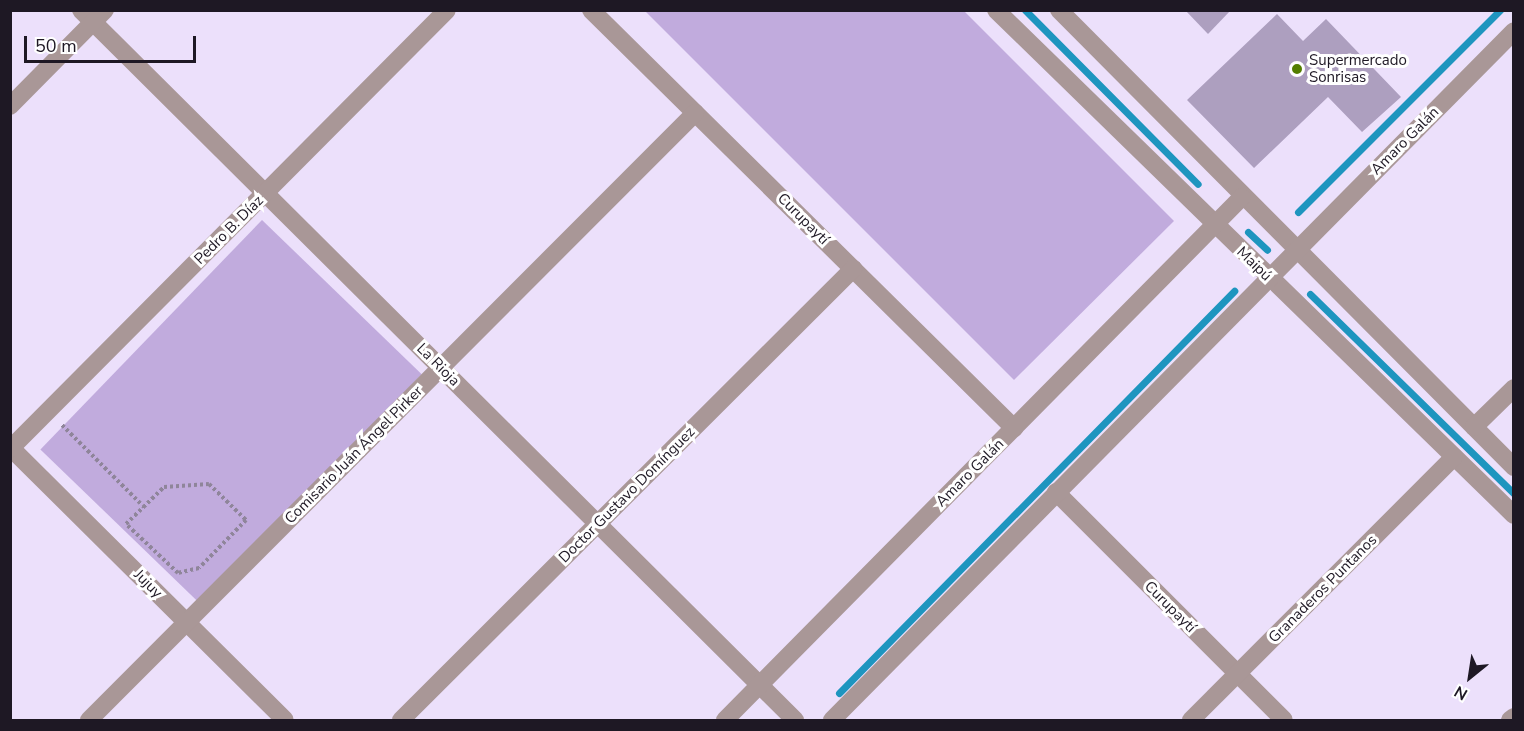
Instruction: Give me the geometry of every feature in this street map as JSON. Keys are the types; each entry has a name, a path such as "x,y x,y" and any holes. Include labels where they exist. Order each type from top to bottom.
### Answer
{"street":[{"name":"Pedro B. Díaz","path":"11,448 447,10"},
{"name":"Curupaytí","path":"591,10 1014,428"},
{"name":"Maipú","path":"996,10 1514,515"},
{"path":"1059,10 1514,467"},
{"name":"La Rioja","path":"93,15 265,194 795,720"},
{"path":"10,106 93,15"},
{"name":"Amaro Galán","path":"1268,277 1514,31"},
{"name":"Comisario Juán Ángel Pirker","path":"89,720 695,113"},
{"name":"Amaro Galán","path":"725,720 1242,196"},
{"name":"Doctor Gustavo Domínguez","path":"401,720 853,269"},
{"path":"832,720 1268,277"},
{"path":"1474,427 1514,388"},
{"name":"Jujuy","path":"11,448 285,720"},
{"name":"Granaderos Puntanos","path":"1191,720 1454,457"},
{"name":"Curupaytí","path":"1056,492 1284,720"},
{"path":"1510,720 1514,717"}],"path":[{"path":"48,411 144,507"},
{"path":"209,484 246,520 199,568 178,573 126,524 144,507 164,487 209,484"}],"shaded area":[{"path":"645,11 964,11 1174,221 1014,380"},
{"path":"262,220 422,374 200,604 40,449"}],"building":[{"path":"1185,10 1231,10 1208,34"},
{"name":"Supermercado Sonrisas","path":"1277,14 1303,41 1326,19 1401,97 1362,132 1328,97 1254,168 1187,100"}],"waterway":[{"path":"1025,10 1198,184"},
{"path":"1298,212 1500,10"},
{"path":"1248,232 1267,250"},
{"path":"839,693 1234,291"},
{"path":"1310,294 1514,494"}],"place":[{"name":"Supermercado Sonrisas","path":"1297,69"}]}
